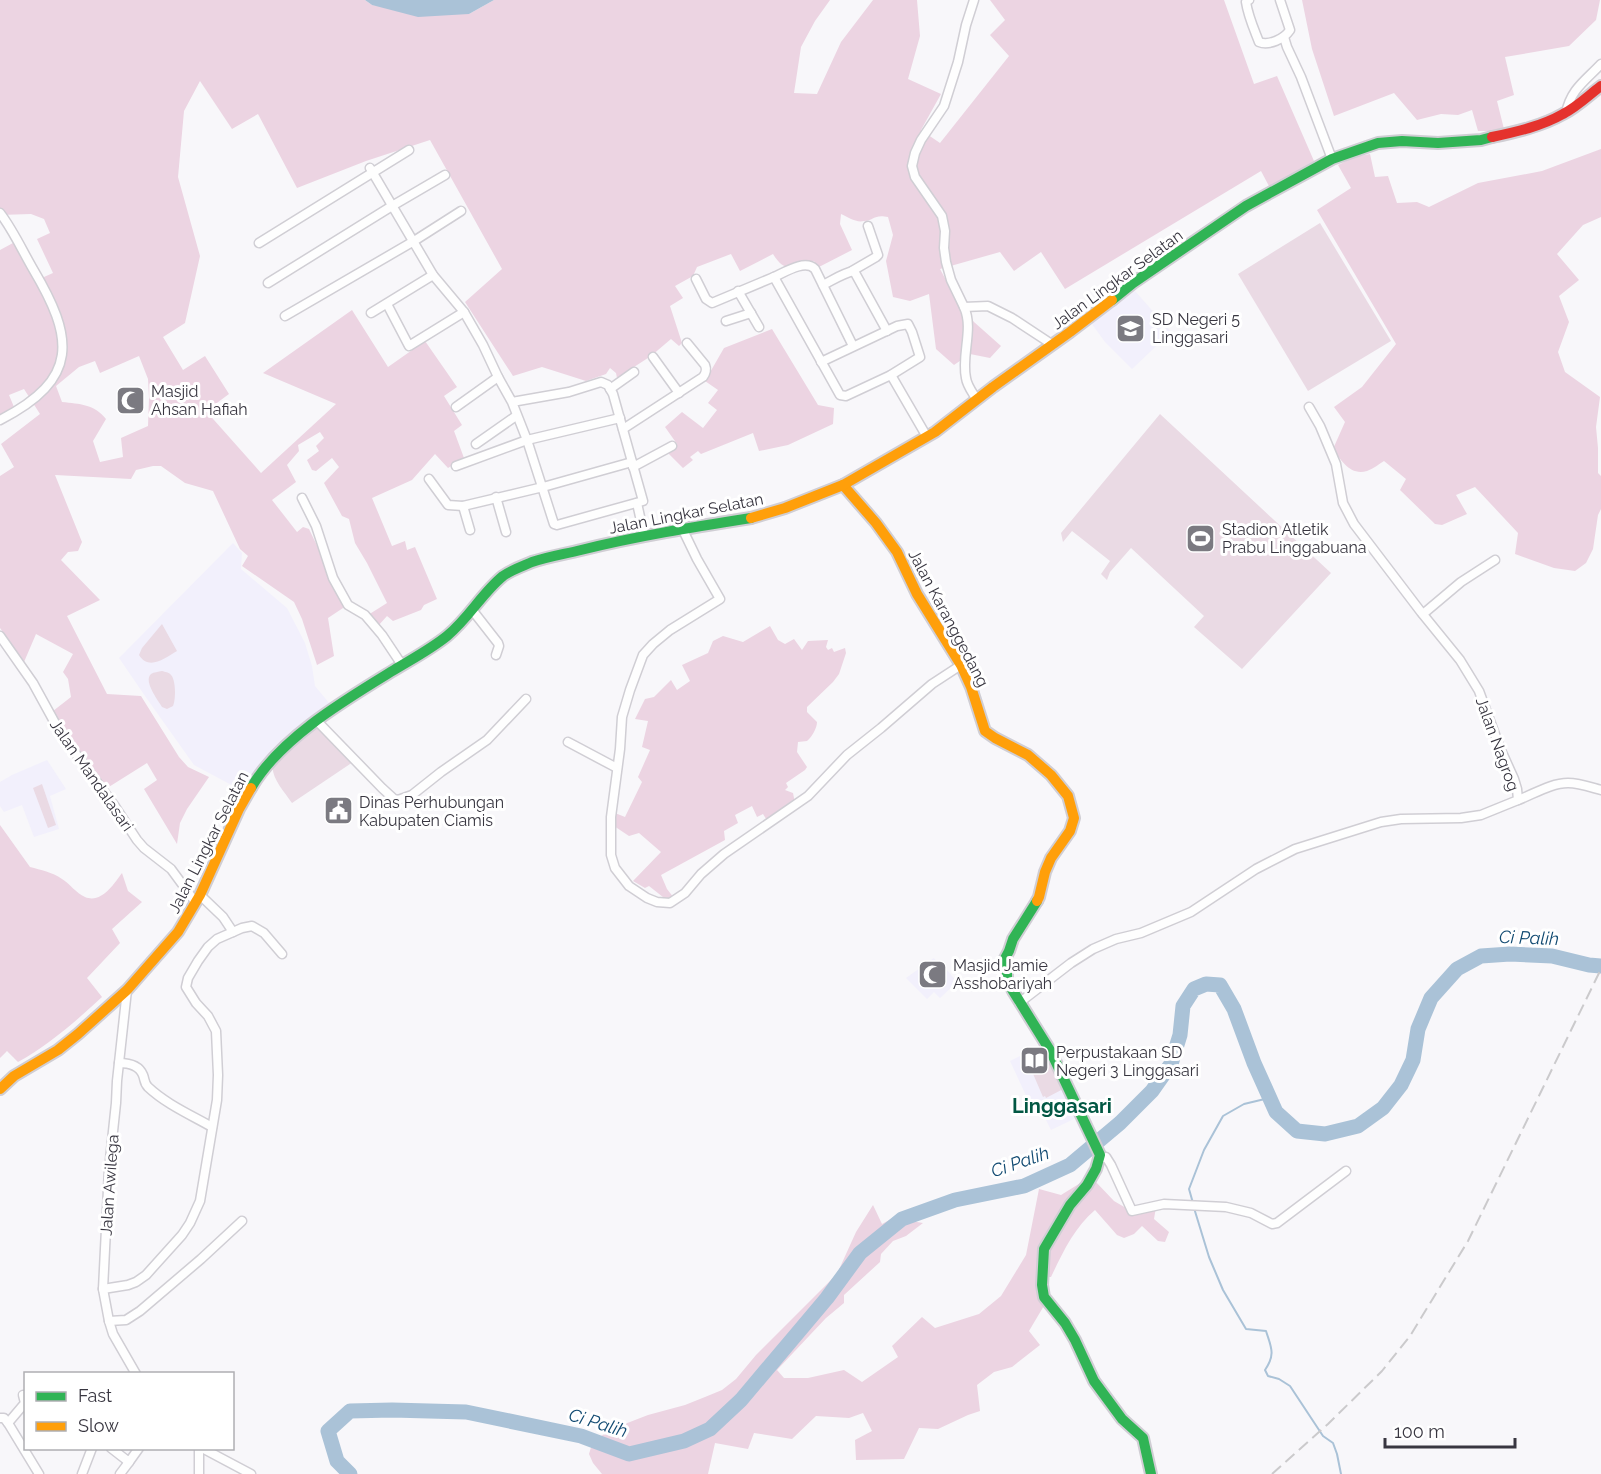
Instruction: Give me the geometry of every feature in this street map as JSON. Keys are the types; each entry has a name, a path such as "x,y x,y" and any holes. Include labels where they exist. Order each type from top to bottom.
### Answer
{"street":[{"path":"974,0 944,106 921,140 912,166 915,177 942,216 946,262 951,280 968,315 966,379 976,400"},
{"path":"1249,0 1246,2 1259,42 1265,44 1284,37 1290,30 1280,0"},
{"path":"1284,37 1332,159"},
{"path":"1566,113 1571,95 1601,63"},
{"name":"Jalan Lingkar Selatan","path":"0,1089 21,1071 65,1045 127,990 178,932 198,899 239,809 260,773 284,748 369,684 446,637 462,623 497,582 511,571 533,562 600,545 682,528 754,518 843,485 927,437 1133,283 1272,190 1332,159 1378,143 1481,140 1518,131 1566,113 1601,86"},
{"path":"259,243 371,171 409,150"},
{"path":"371,171 433,274 464,312 483,345 512,402 527,440 554,524 643,501 620,418 608,385 601,382 569,392 512,402"},
{"path":"268,283 445,175"},
{"path":"285,316 461,211"},
{"path":"0,213 47,293 62,335 63,354 59,370 48,385 12,414 0,420"},
{"path":"823,285 878,255 868,226"},
{"path":"696,279 706,299 714,302 788,270 809,265 815,269 853,346"},
{"path":"852,271 859,278 887,331"},
{"path":"371,313 433,274"},
{"path":"774,277 821,362 841,396 846,396 891,375 920,356 908,324 897,326 821,362"},
{"path":"738,291 759,327"},
{"path":"387,304 409,346 464,312"},
{"path":"964,307 988,306 1012,318 1053,345"},
{"path":"726,321 751,313"},
{"path":"623,429 703,377 706,371 705,365 687,343"},
{"path":"653,357 679,393"},
{"path":"610,389 634,372"},
{"path":"891,375 927,437"},
{"path":"456,407 498,378"},
{"name":"Jalan Nagrog","path":"1020,1003 1071,963 1093,949 1116,939 1141,933 1191,912 1256,869 1296,849 1381,822 1481,815 1518,800 1514,779 1479,691 1460,660 1354,524 1343,502 1336,464 1320,426 1309,407"},
{"path":"476,444 516,416"},
{"path":"456,466 527,440 620,418"},
{"path":"429,479 448,506 463,506 632,464 672,446"},
{"name":"Jalan Karanggedang","path":"843,485 876,523 897,552 917,594 961,665 971,687 985,731 1028,755 1051,775 1068,796 1074,812 1073,824 1051,858 1039,897 1013,939 1002,964 1007,972 1007,980 1051,1052 1100,1157"},
{"path":"496,497 506,532"},
{"path":"302,498 316,526 333,578 348,605 365,615 402,665"},
{"path":"637,503 644,536"},
{"path":"463,506 470,530"},
{"path":"682,528 720,599 670,630 644,655 622,717 611,817 611,855 615,868 634,890 652,901 670,903 685,893 701,874 724,854 808,796 847,755 932,684 961,665"},
{"path":"1423,614 1461,582 1495,560"},
{"path":"473,611 498,643 496,655"},
{"name":"Jalan Mandalasari","path":"0,636 33,683 61,734 114,805 136,840 171,869 198,899 223,917 233,932"},
{"path":"317,721 381,788 398,800 412,795 487,740 526,699"},
{"path":"568,742 618,768"},
{"path":"1518,800 1549,787 1566,783 1601,790"},
{"path":"103,1289 136,1282 153,1268 182,1235 200,1201 217,1100 216,1031 208,1016 189,993 186,982 208,947 217,939 249,926 264,933 282,954"},
{"name":"Jalan Awilega","path":"127,990 109,1170 103,1289 113,1334 135,1372"},
{"path":"119,1063 127,1063 139,1068 149,1088 168,1102 212,1127"},
{"path":"1151,1474 1143,1438 1122,1419 1094,1382 1065,1323 1044,1297 1042,1285 1044,1250 1070,1205 1091,1178 1100,1157 1107,1158 1131,1209 1135,1211 1155,1205 1240,1209 1274,1224 1346,1171"},
{"path":"109,1321 126,1320 140,1311 242,1221"},
{"path":"8,1423 24,1404"},
{"path":"0,1418 4,1418 8,1423 24,1449"},
{"path":"24,1450 39,1474"},
{"path":"82,1474 92,1450"},
{"path":"112,1450 129,1462"},
{"path":"120,1474 138,1450"},
{"path":"199,1474 201,1450"},
{"path":"203,1450 251,1474"}],"shaded area":[{"path":"0,0 365,0 372,5 469,14 494,0 830,0 801,47 794,93 817,94 841,42 873,0 917,0 920,36 908,79 941,94 921,130 940,143 1009,56 990,35 1005,20 990,0 1224,0 1254,84 1277,76 1314,161 1270,188 1261,171 1065,289 1041,252 1014,271 1000,252 940,269 959,304 974,322 1001,346 990,358 970,354 954,365 936,349 929,294 910,301 893,297 886,261 893,235 888,217 880,216 861,221 841,214 840,224 852,250 817,268 814,261 796,267 786,267 773,254 740,271 731,254 697,267 693,276 675,286 683,298 670,306 682,343 679,346 671,339 651,356 617,378 616,373 610,368 606,374 586,381 542,367 513,376 465,302 502,269 430,140 366,161 297,188 258,114 232,129 200,81 184,111 178,177 200,256 185,323 163,337 183,370 205,356 229,394 206,411 261,473 336,404 263,373 352,310 388,367 425,341 457,387 444,396 462,425 454,431 464,458 448,468 435,454 412,480 372,498 392,546 405,541 407,550 415,547 437,599 424,605 421,610 393,621 387,616 378,626 368,615 387,603 355,543 349,519 342,516 324,483 339,467 332,458 316,471 312,470 307,460 319,451 316,446 324,438 320,432 298,445 299,451 287,465 296,482 272,500 297,532 303,527 309,529 346,606 328,618 334,656 317,665 294,602 242,566 248,556 240,549 213,491 185,483 161,466 136,470 131,479 55,475 82,542 78,551 68,552 61,560 100,600 67,616 107,694 141,696 179,757 188,767 209,777 180,823 177,844 144,789 157,780 147,763 104,790 53,711 71,697 68,679 63,672 73,654 36,634 24,662 0,628 0,476 14,467 1,444 40,414 24,389 9,395 14,407 0,415 0,250 13,243 35,281 53,273 37,239 50,233 44,219 31,214 0,215","holes":["139,356 148,379 148,426 121,438 123,457 100,462 93,441 106,419 92,408 62,402 56,386 79,367 95,361 100,373"]},
{"path":"1302,0 1600,0 1596,20 1569,46 1505,57 1514,95 1497,101 1504,129 1478,131 1472,110 1458,115 1441,114 1417,120 1394,93 1334,116 1312,49"},
{"path":"1601,149 1601,217 1583,225 1557,254 1579,280 1559,296 1569,322 1558,352 1565,372 1600,397 1596,427 1598,473 1601,476 1601,509 1593,549 1586,563 1575,571 1554,568 1515,554 1518,533 1475,487 1456,495 1467,514 1442,525 1435,524 1400,490 1406,479 1384,461 1367,471 1356,471 1347,466 1333,449 1345,422 1334,407 1362,387 1396,344 1317,210 1351,188 1338,165 1354,157 1370,154 1375,177 1388,176 1397,203 1417,202 1429,207 1478,183 1542,171"},
{"path":"1320,223 1391,341 1308,391 1238,274"},
{"name":"SD Negeri 5 Linggasari","path":"1135,291 1171,332 1132,369 1105,342 1092,324"},
{"path":"772,329 818,405 834,408 833,424 788,445 759,451 753,433 701,454 698,451 690,457 693,460 683,468 668,453 677,444 665,427 682,412 703,428 717,410 708,403 718,390 705,381 724,348"},
{"path":"1160,414 1331,573 1242,669 1194,627 1204,616 1131,548 1110,572 1107,580 1101,574 1110,561 1072,531 1063,542 1061,533"},
{"path":"233,543 242,553 241,569 287,608 305,643 315,686 330,704 266,760 239,789 194,765 119,658"},
{"path":"162,624 177,651 157,662 147,662 139,655"},
{"path":"770,626 778,640 785,644 794,639 802,650 808,641 828,640 826,647 828,650 832,648 834,652 845,648 846,653 839,674 807,707 807,712 817,724 807,741 798,742 797,752 807,767 786,783 788,787 785,790 793,793 795,803 768,822 763,814 757,817 752,806 735,815 738,823 724,831 725,840 661,875 674,898 668,901 649,886 645,888 633,881 661,852 639,833 629,836 614,826 615,813 625,817 642,782 638,777 650,750 642,747 648,721 635,719 645,699 654,697 671,680 677,690 690,681 682,665 708,653 713,641 723,636 743,642"},
{"path":"162,671 170,674 175,685 173,706 167,709 162,707 149,681 151,674"},
{"path":"316,725 353,762 292,803 276,779 273,763"},
{"path":"47,760 66,789 50,796 59,829 34,837 22,805 4,812 0,806 0,782"},
{"path":"42,784 56,825 48,828 33,788"},
{"path":"0,825 30,867 58,877 85,897 96,898 102,895 122,873 128,891 142,902 112,929 120,943 87,978 102,997 72,1024 18,1062 7,1051 0,1058"},
{"path":"934,958 943,971 946,969 957,982 940,998 934,992 927,999 906,978"},
{"path":"1047,1053 1078,1117 1051,1130 1042,1112 1035,1115 1010,1061 1020,1056 1021,1058"},
{"path":"1050,1059 1065,1088 1046,1098 1043,1097 1031,1069 1036,1067 1038,1070 1042,1067 1041,1064"},
{"path":"1095,1181 1114,1201 1126,1208 1156,1207 1154,1219 1169,1232 1165,1242 1158,1241 1142,1226 1134,1234 1124,1238 1117,1235 1095,1210 1075,1233 1051,1277 1039,1277 1045,1304 1029,1331 1040,1345 1012,1367 994,1372 977,1385 980,1411 938,1429 919,1428 904,1459 856,1460 855,1440 872,1431 863,1413 849,1418 816,1416 792,1439 754,1433 748,1449 715,1443 708,1474 602,1474 593,1463 589,1454 592,1444 601,1436 648,1415 685,1405 722,1390 736,1379 756,1355 837,1274 856,1232 873,1205 882,1224 893,1218 923,1223 906,1236 893,1241 881,1254 880,1262 844,1295 844,1303 826,1318 777,1370 784,1378 808,1378 844,1370 862,1382 898,1357 892,1346 922,1317 935,1328 979,1314 1001,1296 1026,1255 1039,1189 1061,1195 1082,1182"}],"water":[{"path":"365,0 494,0 469,14 418,17 372,5"}],"waterway":[{"name":"Ci Palih","path":"350,1474 337,1461 328,1431 350,1411 466,1412 581,1436 629,1454 684,1441 710,1429 741,1400 827,1298 860,1253 902,1219 955,1200 1024,1186 1070,1165 1120,1123 1152,1091 1171,1064 1180,1035 1183,1006 1194,989 1206,984 1220,985 1234,1009 1254,1063 1276,1112 1297,1131 1325,1134 1358,1126 1383,1108 1401,1085 1413,1060 1418,1029 1431,998 1457,969 1481,956 1510,954 1552,956 1601,966"},
{"path":"1193,1203 1189,1189 1204,1150 1223,1116 1244,1104 1269,1098"},
{"path":"1194,1208 1209,1257 1223,1290 1246,1329 1266,1331 1272,1350 1265,1370 1268,1376 1279,1379 1290,1386 1323,1436 1333,1443 1341,1474"}],"railway":[{"path":"1272,1474 1382,1371 1410,1336 1468,1241 1601,969"}],"traffic: fast":[{"path":"1112,300 1133,283 1246,206 1332,159 1378,143 1402,141 1438,143 1492,137"},
{"path":"251,788 263,770 296,737 335,707 441,641 455,629 488,590 510,572 538,560 602,545 751,518"},
{"path":"1037,901 1013,939 1002,964 1013,991 1051,1052 1100,1155 1096,1169 1087,1185 1070,1205 1044,1249 1042,1285 1044,1297 1065,1323 1094,1381 1122,1419 1143,1438 1151,1474"}],"traffic: slow":[{"path":"751,518 785,508 843,485 935,432 1112,300"},
{"path":"843,485 876,523 897,552 917,594 961,665 971,687 985,731 1028,755 1051,775 1068,796 1074,818 1070,831 1051,858 1037,901"},
{"path":"0,1089 14,1076 58,1050 78,1034 127,990 178,932 200,895 251,788"}],"traffic: jam":[{"path":"1492,137 1529,128 1555,118 1573,108 1601,86"}],"place":[{"name":"SD Negeri 5 Linggasari","path":"1131,328"},
{"name":"Masjid Ahsan Hafiah","path":"130,400"},
{"name":"Stadion Atletik Prabu Linggabuana","path":"1201,538"},
{"name":"Dinas Perhubungan Kabupaten Ciamis","path":"338,811"},
{"name":"Masjid Jamie Asshobariyah","path":"932,974"},
{"name":"Perpustakaan SD Negeri 3 Linggasari","path":"1035,1061"}],"district":[{"name":"Linggasari","path":"1062,1106"}]}
